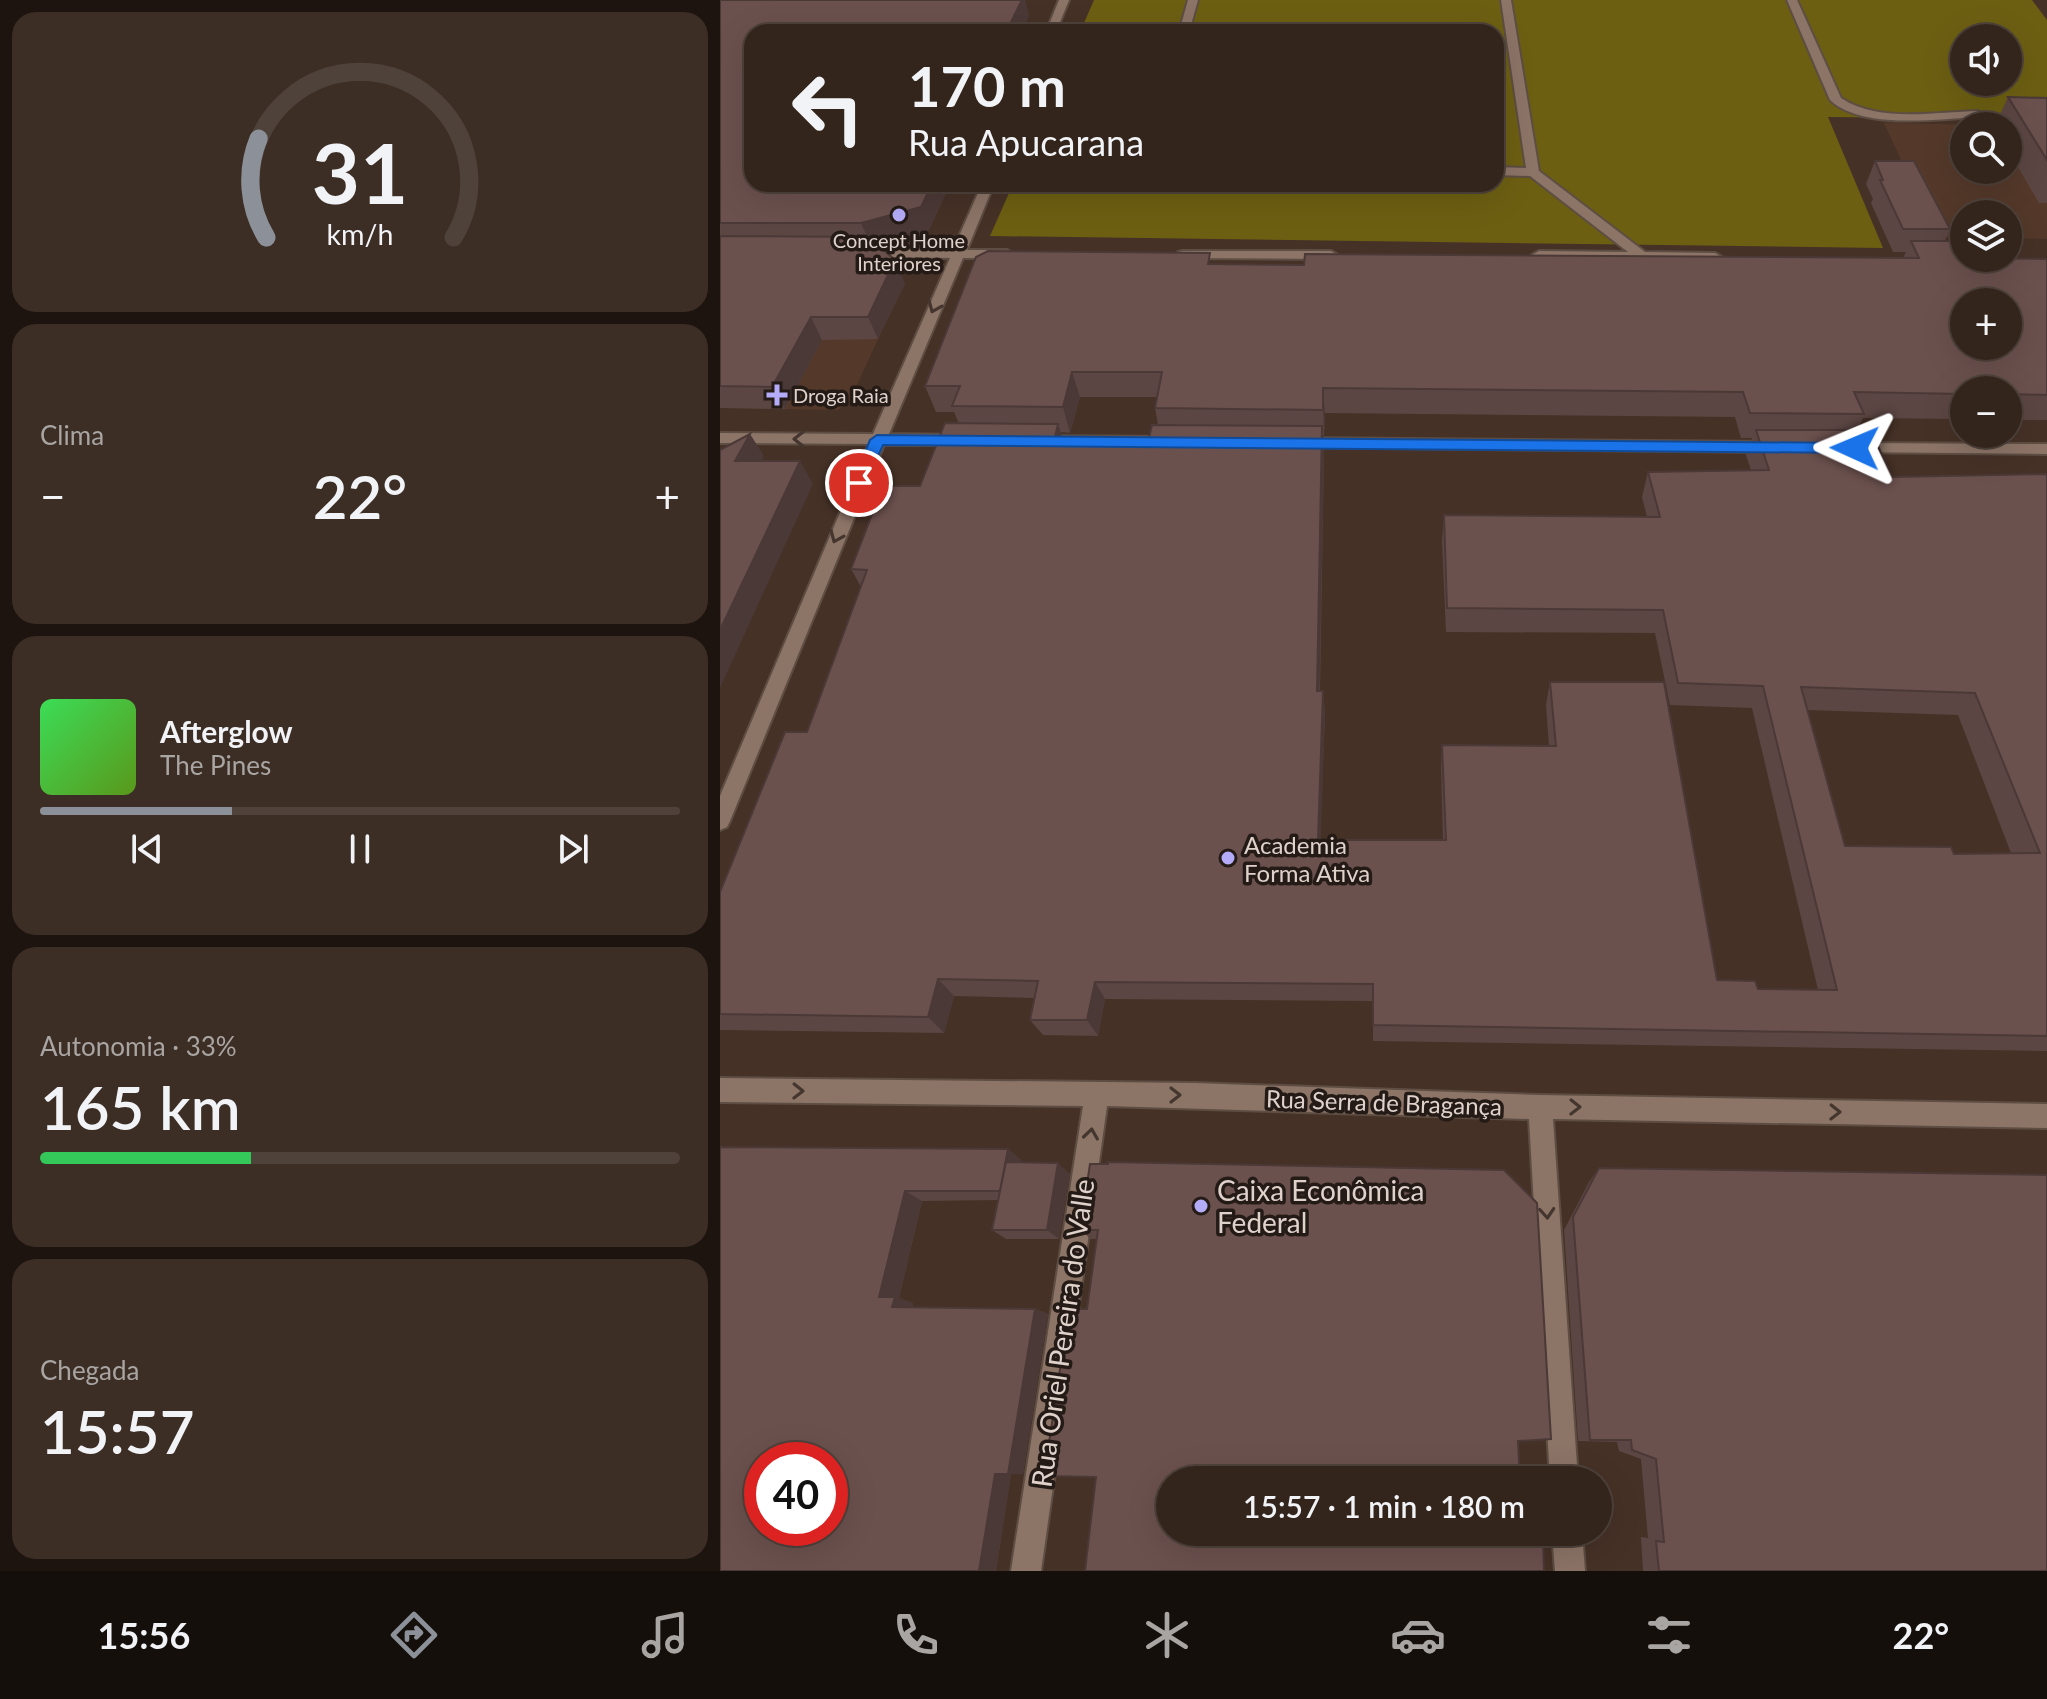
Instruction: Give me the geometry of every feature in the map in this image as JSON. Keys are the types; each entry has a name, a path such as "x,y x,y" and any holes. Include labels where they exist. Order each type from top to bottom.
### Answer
{"street":[{"path":"1054,24 1064,0"},
{"path":"1186,24 1193,0"},
{"path":"1506,0 1533,172"},
{"path":"1792,0 1836,100 1843,107 1869,114 1950,114"},
{"path":"1504,171 1533,172 1640,255"},
{"path":"720,821 877,440 984,192"},
{"path":"843,253 1019,254"},
{"path":"1162,255 1353,255"},
{"path":"1528,255 1732,257"},
{"path":"720,438 976,440"},
{"path":"1023,441 1195,442"},
{"path":"1273,443 1792,447"},
{"path":"1839,448 2047,449"},
{"name":"Rua Serra de Bragança","path":"720,1090 2047,1116"},
{"name":"Rua Oriel Pereira do Valle","path":"1026,1571 1097,1095"},
{"path":"1540,1107 1563,1466"},
{"path":"1568,1546 1570,1571"}],"shaded area":[{"path":"1094,0 2032,0 2047,20 2047,119 2022,119 2022,112 1950,112 1950,118 1828,117 1883,248 990,236 1009,192 1504,192 1504,24 1084,24"},
{"path":"1884,123 1950,124 1950,184 2022,184 2022,126 2047,126 2047,239 2022,238 2022,200 1950,200 1950,237 1937,237"},
{"path":"731,326 878,339 850,400 838,410 720,408"}],"building":[{"path":"720,0 1022,0 1010,24 744,24 744,192 928,192 921,207 861,223 720,223"},
{"path":"2008,97 2047,98 2047,160 2022,120 2022,112 2017,112"},
{"path":"1875,161 1914,161 1950,229 1903,229 1880,180 1883,180"},
{"path":"720,236 869,237 895,260 868,317 811,317 772,387 720,386"},
{"path":"1911,241 1950,241 1950,272 2022,272 2022,259 2047,259 2047,395 2022,394 2022,376 1950,376 1950,394 1854,392 1864,414 1750,413 1743,392 1323,388 1323,410 1155,408 1162,372 1072,372 1063,407 952,406 960,386 925,386 976,257 988,251 1210,253 1208,264 1304,265 1305,254 1919,258"},
{"path":"945,423 1058,424 1053,445 1147,446 1152,425 1322,426 1317,691 1323,691 1318,840 1446,840 1442,745 1556,746 1550,682 1664,682 1717,980 1755,981 1758,989 1837,990 1763,686 1678,683 1663,610 1447,608 1444,515 1660,517 1648,472 1769,470 1756,430 1871,430 1892,477 2047,474 2047,1036 1373,1025 1373,984 1095,982 1087,1020 1030,1020 1038,981 938,979 928,1017 720,1014 720,892 785,732 807,732 867,570 851,569 883,486 920,486","holes":["1801,687 1975,693 2040,853 1954,854 1951,847 1845,846"]},
{"path":"750,434 735,461 800,461 720,630 720,450"},
{"path":"720,1147 1008,1149 1000,1191 905,1191 879,1297 895,1297 892,1307 1035,1309 1008,1474 995,1474 979,1571 720,1571"},
{"path":"1006,1162 1058,1163 1047,1230 992,1230"},
{"path":"1090,1164 1504,1170 1537,1203 1551,1439 1518,1441 1519,1466 1156,1466 1156,1546 1543,1546 1544,1571 1085,1571 1096,1477 1044,1476 1069,1309 1087,1309 1098,1230 1080,1230"},
{"path":"1599,1168 2047,1175 2047,1571 1659,1571 1656,1541 1664,1542 1656,1459 1632,1450 1631,1440 1590,1440 1573,1217"}],"place":[{"name":"Concept Home Interiores","path":"899,215"},
{"name":"Droga Raia","path":"777,395"},
{"name":"Academia Forma Ativa","path":"1228,858"},
{"name":"Caixa Econômica Federal","path":"1201,1206"}],"route":[{"path":"859,483 877,440 1855,448"}]}
